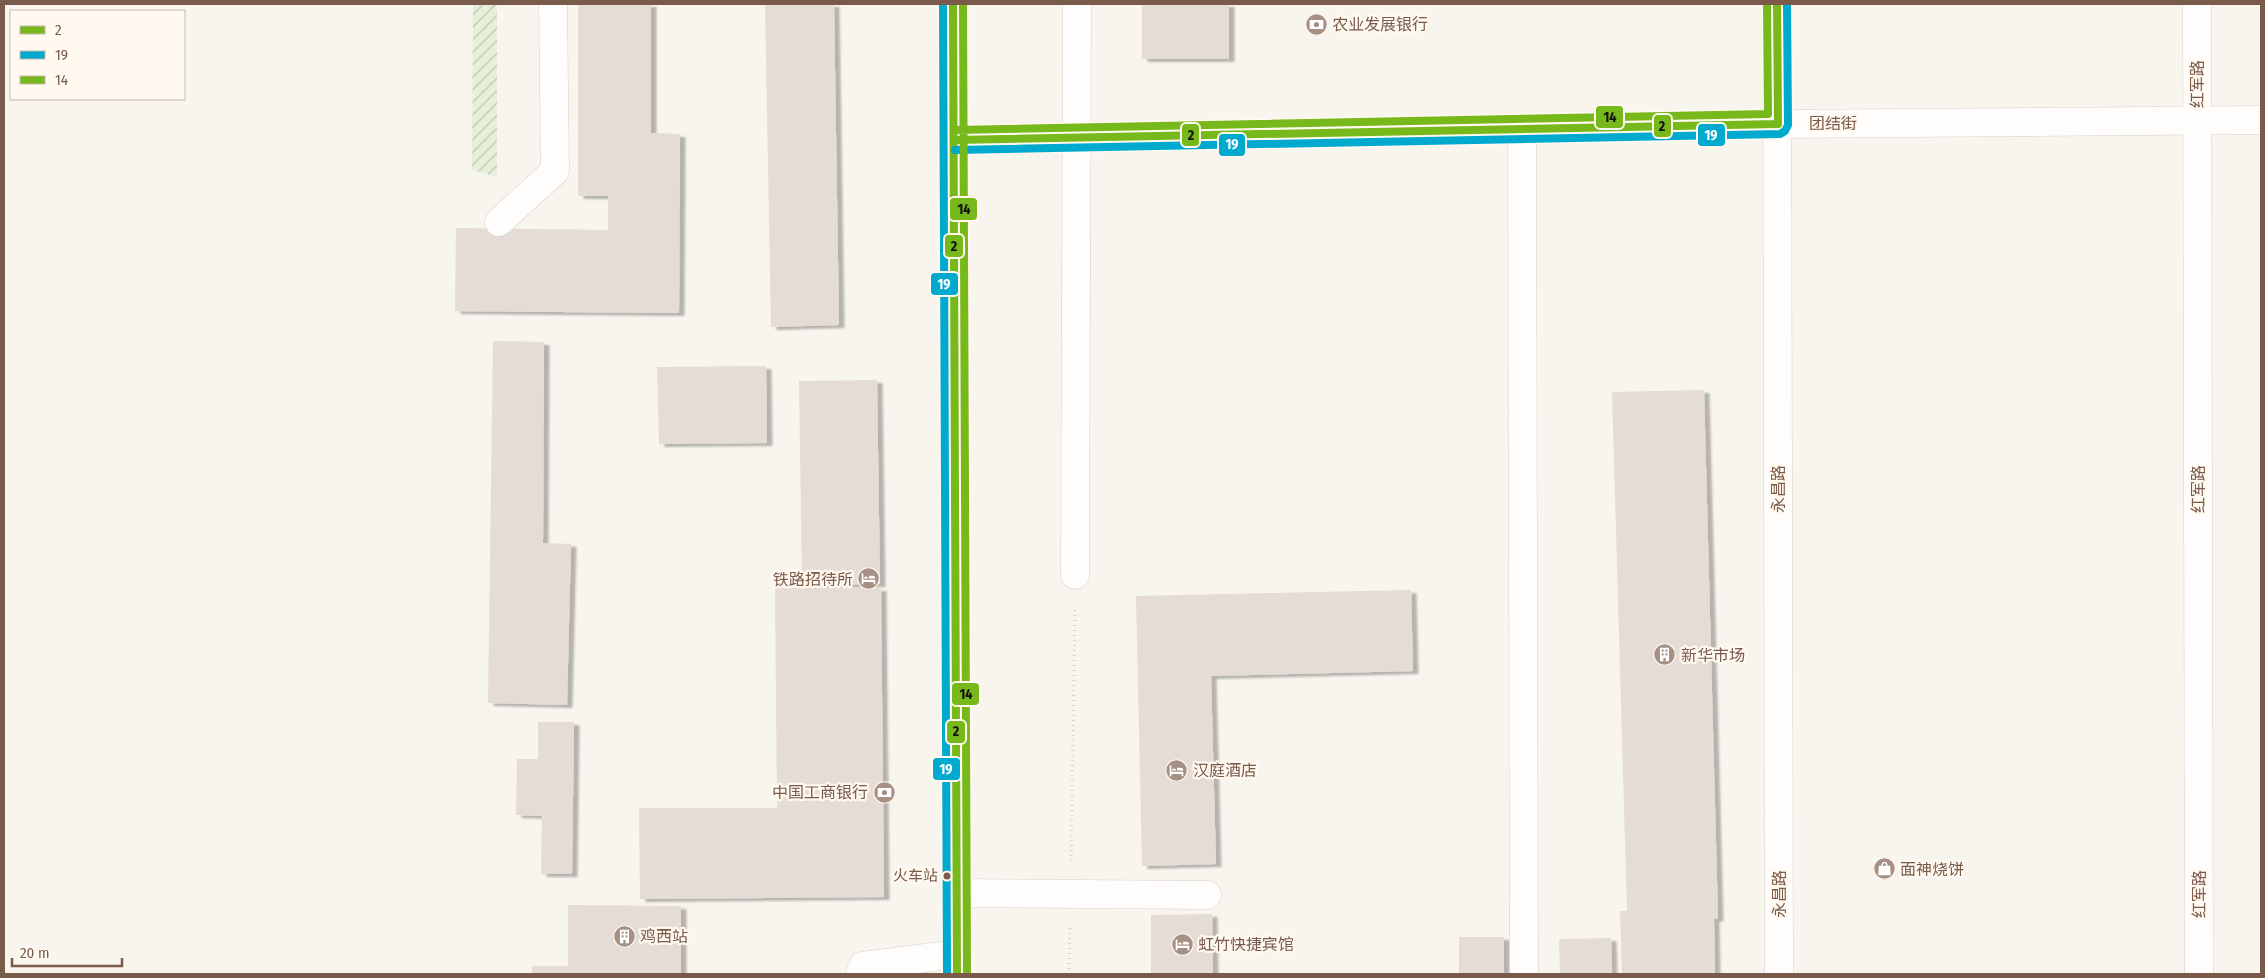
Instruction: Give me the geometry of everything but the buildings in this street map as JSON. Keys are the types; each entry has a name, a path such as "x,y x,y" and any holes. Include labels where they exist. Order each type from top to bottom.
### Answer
{"main road":[{"path":"953,4 957,964"}],"street":[{"path":"499,222 555,171 553,4"},
{"path":"1076,575 1077,4"},
{"name":"永昌路","path":"1777,4 1779,974"},
{"name":"红军路","path":"2197,4 2199,974"},
{"name":"团结街","path":"955,140 1778,124 2261,120"},
{"path":"1522,128 1524,974"},
{"path":"957,893 1207,895"},
{"path":"860,974 863,966 957,964"}],"green space":[{"path":"473,4 497,4 497,177 472,170"}],"transit line":[{"name":"19","path":"943,4 947,974"},
{"name":"2","path":"953,4 957,974"},
{"name":"14","path":"963,4 967,974"},
{"name":"14","path":"955,130 1768,114 1767,4"},
{"name":"2","path":"955,140 1778,124 1777,4"},
{"name":"19","path":"955,150 1780,134 1785,131 1788,125 1787,4"}],"place":[{"name":"农业发展银行","path":"1316,24"},
{"name":"铁路招待所","path":"869,579"},
{"name":"新华市场","path":"1665,655"},
{"name":"汉庭酒店","path":"1177,770"},
{"name":"中国工商银行","path":"884,792"},
{"name":"面神烧饼","path":"1884,869"},
{"name":"火车站","path":"947,876"},
{"name":"鸡西站","path":"624,936"},
{"name":"虹竹快捷宾馆","path":"1182,944"}]}
